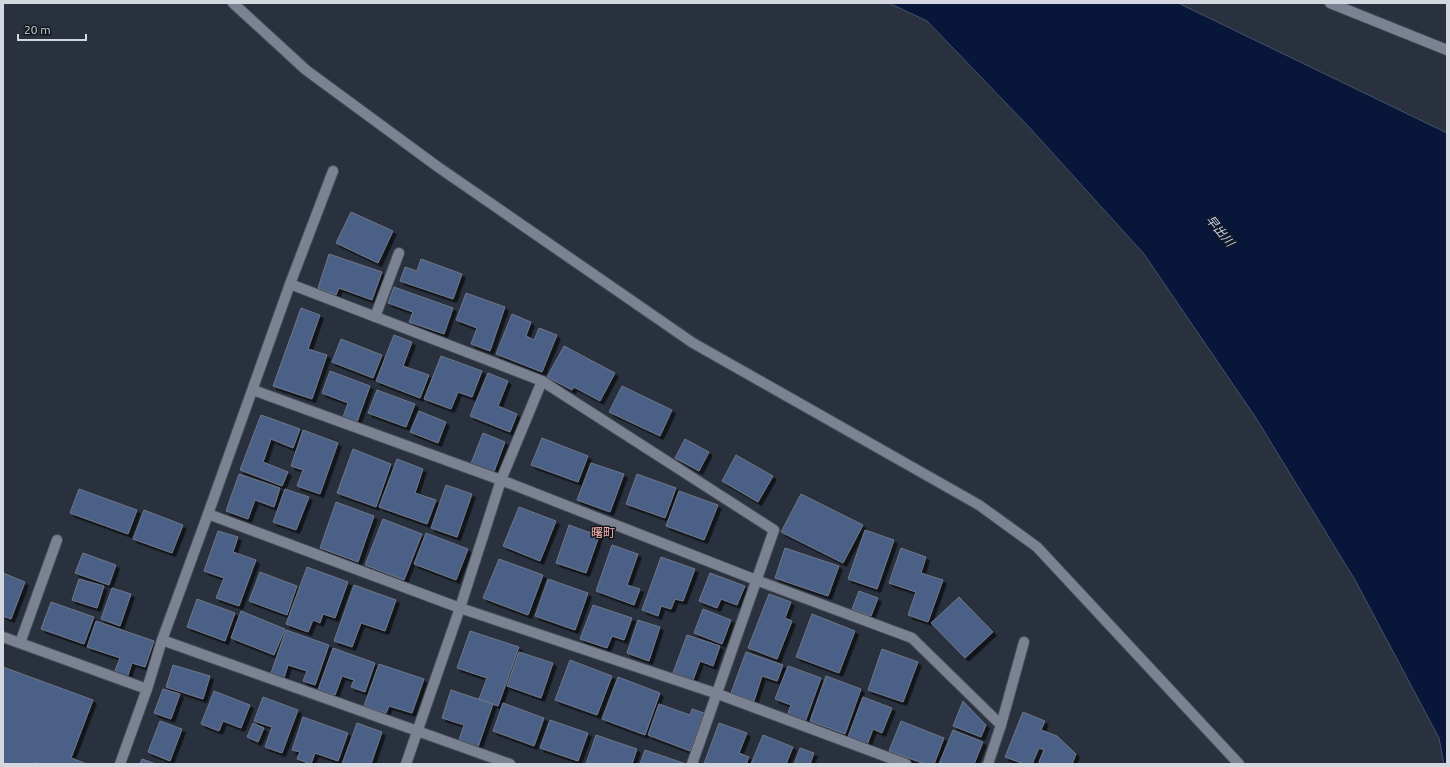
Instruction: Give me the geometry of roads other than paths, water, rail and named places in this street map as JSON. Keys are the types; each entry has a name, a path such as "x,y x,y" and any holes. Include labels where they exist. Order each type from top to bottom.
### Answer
{"street":[{"path":"233,3 313,75 438,167 693,343 979,505 1037,547 1239,764"},
{"path":"1330,3 1447,50"},
{"path":"120,764 147,689 162,640 290,284 333,171"},
{"path":"375,317 399,253"},
{"path":"290,284 542,381 774,530 718,694 692,764"},
{"path":"406,764 460,608 501,480 542,381"},
{"path":"253,390 501,480 756,580 912,638 1001,725"},
{"path":"208,514 460,608 718,694 906,764"},
{"path":"20,643 57,540"},
{"path":"3,637 147,689"},
{"path":"162,640 510,764"},
{"path":"988,764 1001,725 1024,642"}],"water":[{"name":"早出川","path":"889,3 1178,3 1447,133 1447,764 1444,764 1439,738 1355,580 1256,418 1144,254 1029,127 927,21"}],"district":[{"name":"曙町","path":"603,533"}]}
